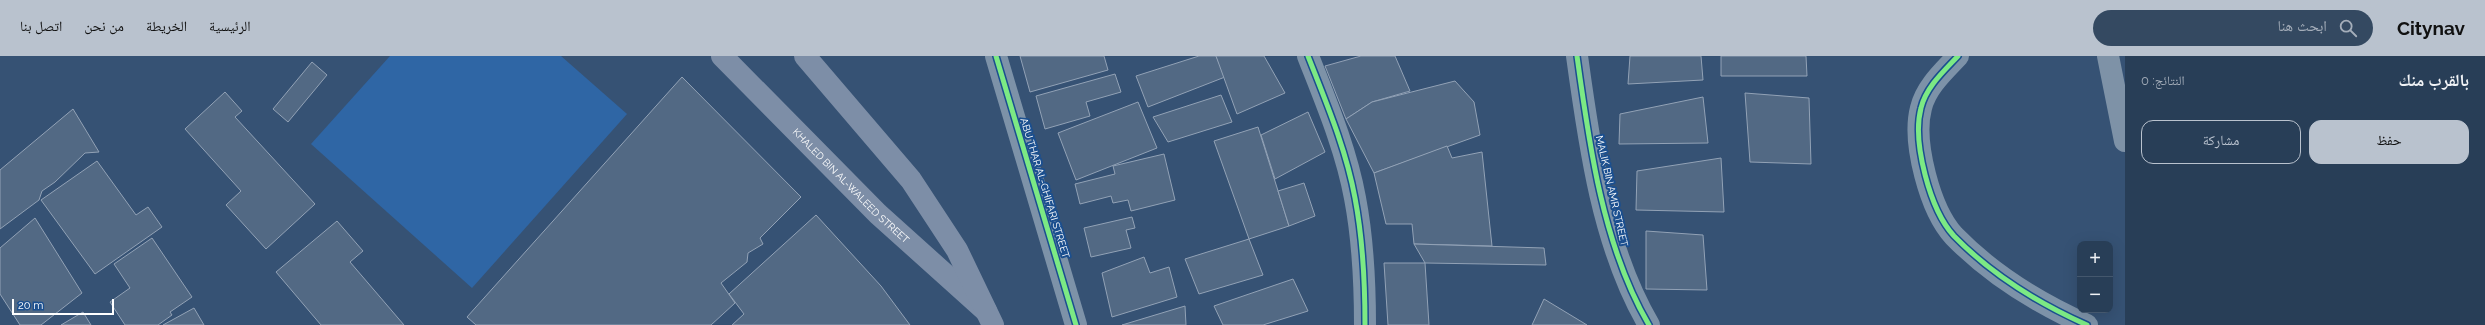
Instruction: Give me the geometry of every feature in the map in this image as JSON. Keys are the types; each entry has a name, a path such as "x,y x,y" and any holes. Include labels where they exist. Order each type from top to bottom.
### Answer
{"highway":[{"path":"2108,56 2125,141"}],"main road":[{"name":"KHALED BIN AL-WALEED STREET","path":"722,56 878,214 990,318"},
{"name":"KHALED BIN AL-WALEED STREET","path":"805,56 911,180 957,250 990,318"}],"street":[{"name":"ABU THAR AL-GHIFARI STREET","path":"996,56 1076,325"},
{"path":"1308,56 1338,134 1355,197 1364,270 1365,325"},
{"name":"MALIK BIN AMR STREET","path":"1577,56 1595,168 1610,230 1624,276 1649,325"},
{"path":"1958,56 1932,85 1921,107 1918,144 1924,173 1935,203 1953,235 1994,271 2054,310 2087,325"}],"shaded area":[{"path":"390,56 561,56 627,114 472,288 311,144"}],"building":[{"path":"1020,56 1104,56 1108,70 1030,92"},
{"path":"1199,56 1216,56 1225,77 1148,107 1136,76"},
{"path":"1216,56 1264,56 1285,93 1237,114"},
{"path":"1361,56 1395,56 1410,91 1372,102 1346,119 1325,66"},
{"path":"1630,56 1701,56 1703,80 1628,84"},
{"path":"1721,56 1806,56 1807,76 1721,76"},
{"path":"312,62 327,75 288,122 273,109"},
{"path":"1115,74 1121,92 1086,102 1090,116 1045,129 1036,96"},
{"path":"682,77 801,197 760,238 763,244 748,253 747,262 721,283 735,303 711,325 476,325 467,317"},
{"path":"1455,81 1474,102 1480,135 1374,173 1346,119 1372,102"},
{"path":"225,92 242,111 235,117 315,204 266,249 226,205 241,191 185,129"},
{"path":"1745,93 1809,98 1811,164 1750,162"},
{"path":"1221,95 1232,122 1168,142 1153,117"},
{"path":"1703,97 1708,143 1619,144 1620,114"},
{"path":"1138,102 1157,148 1076,180 1058,133"},
{"path":"73,109 99,152 85,153 55,182 42,191 39,200 0,229 0,170"},
{"path":"1308,112 1325,152 1275,179 1261,135"},
{"path":"1258,127 1289,226 1249,239 1214,141"},
{"path":"1447,146 1452,158 1482,152 1492,246 1414,244 1412,224 1386,224 1374,173"},
{"path":"1164,154 1175,200 1131,211 1128,200 1113,203 1111,196 1080,204 1075,184 1115,174 1113,166"},
{"path":"1721,158 1724,212 1636,210 1637,171"},
{"path":"97,161 136,215 148,207 162,227 95,274 41,200"},
{"path":"1304,183 1315,216 1289,226 1278,191"},
{"path":"816,215 881,286 910,325 732,325 744,314 729,294"},
{"path":"1132,217 1135,228 1126,230 1131,248 1091,257 1084,228"},
{"path":"35,218 82,293 41,325 20,325 0,294 0,248"},
{"path":"337,221 363,251 350,262 404,325 321,325 276,272"},
{"path":"1646,231 1703,235 1707,290 1646,289"},
{"path":"152,238 192,297 170,312 172,315 158,325 125,325 110,302 130,288 114,264"},
{"path":"1249,239 1263,275 1199,294 1185,259"},
{"path":"1414,244 1544,248 1546,265 1425,263"},
{"path":"1144,257 1150,273 1169,267 1177,297 1112,317 1102,273"},
{"path":"1384,263 1425,263 1429,325 1388,325"},
{"path":"1293,279 1308,311 1263,325 1223,325 1214,306"},
{"path":"1544,299 1587,325 1532,325"},
{"path":"1185,306 1186,325 1122,325"},
{"path":"194,308 204,325 163,325 174,319"},
{"path":"83,312 91,325 61,325"}],"cycle path":[{"path":"996,56 1076,325"},
{"path":"1308,56 1335,126 1355,198 1362,245 1365,325"},
{"path":"1577,56 1593,159 1609,229 1633,295 1649,325"},
{"path":"1958,56 1931,86 1923,100 1919,122 1921,157 1925,175 1937,210 1954,236 1984,263 2034,298 2087,325"}]}
